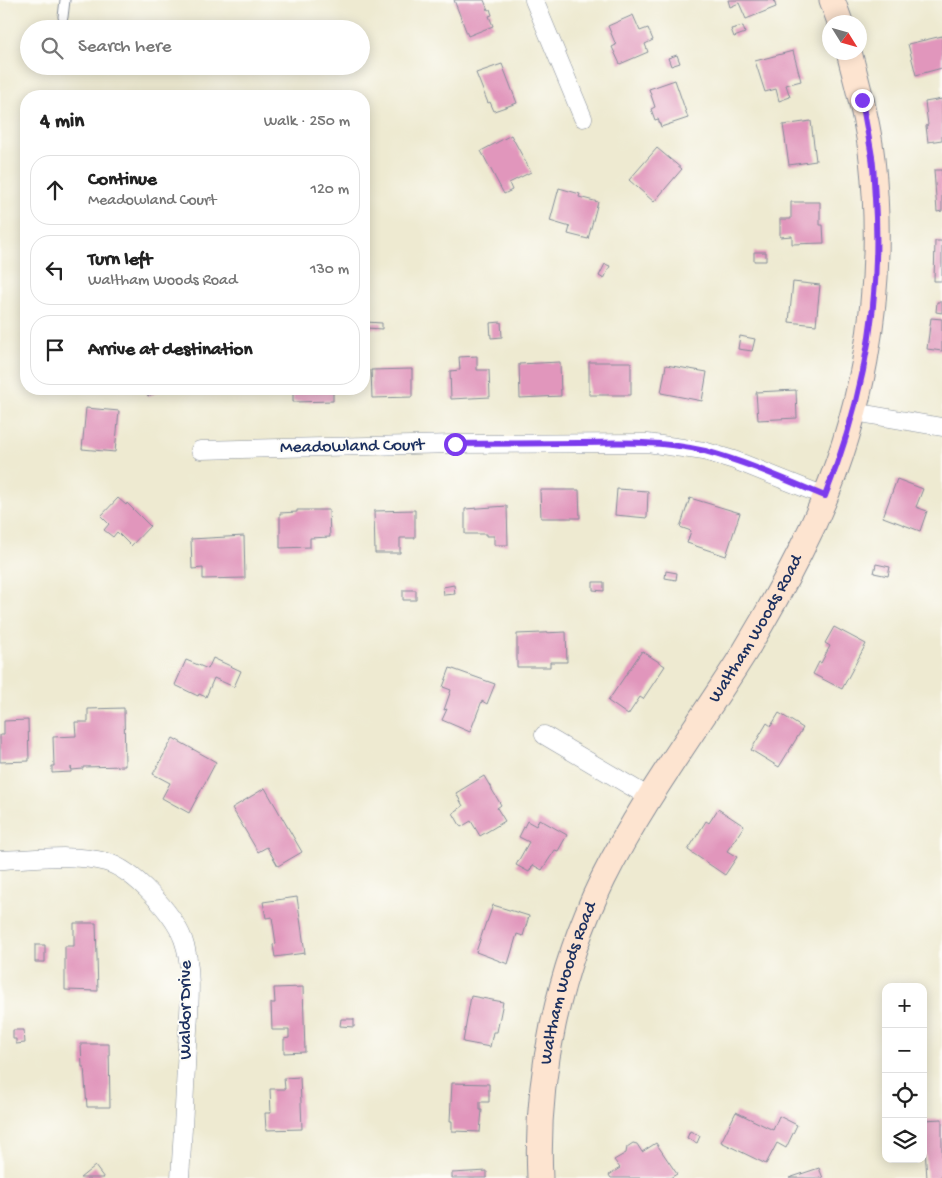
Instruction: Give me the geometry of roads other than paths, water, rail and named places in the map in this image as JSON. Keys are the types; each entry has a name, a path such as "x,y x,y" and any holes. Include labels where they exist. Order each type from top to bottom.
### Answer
{"street":[{"path":"534,0 583,118"},
{"path":"832,0 837,15"},
{"name":"Waltham Woods Road","path":"540,1178 541,1097 550,1038 565,980 581,931 602,880 649,797 745,651 802,550 840,458 854,412 866,363 877,270 872,158 862,100 851,60"},
{"path":"854,412 942,427"},
{"name":"Meadowland Court","path":"200,450 445,444 647,443 704,451 734,460 825,496"},
{"path":"544,735 649,797"},
{"name":"Waldor Drive","path":"0,860 81,858 108,863 144,887 162,905 175,922 183,939 189,962 189,1010 180,1178"}],"lane":[{"path":"63,17 65,0"}]}
